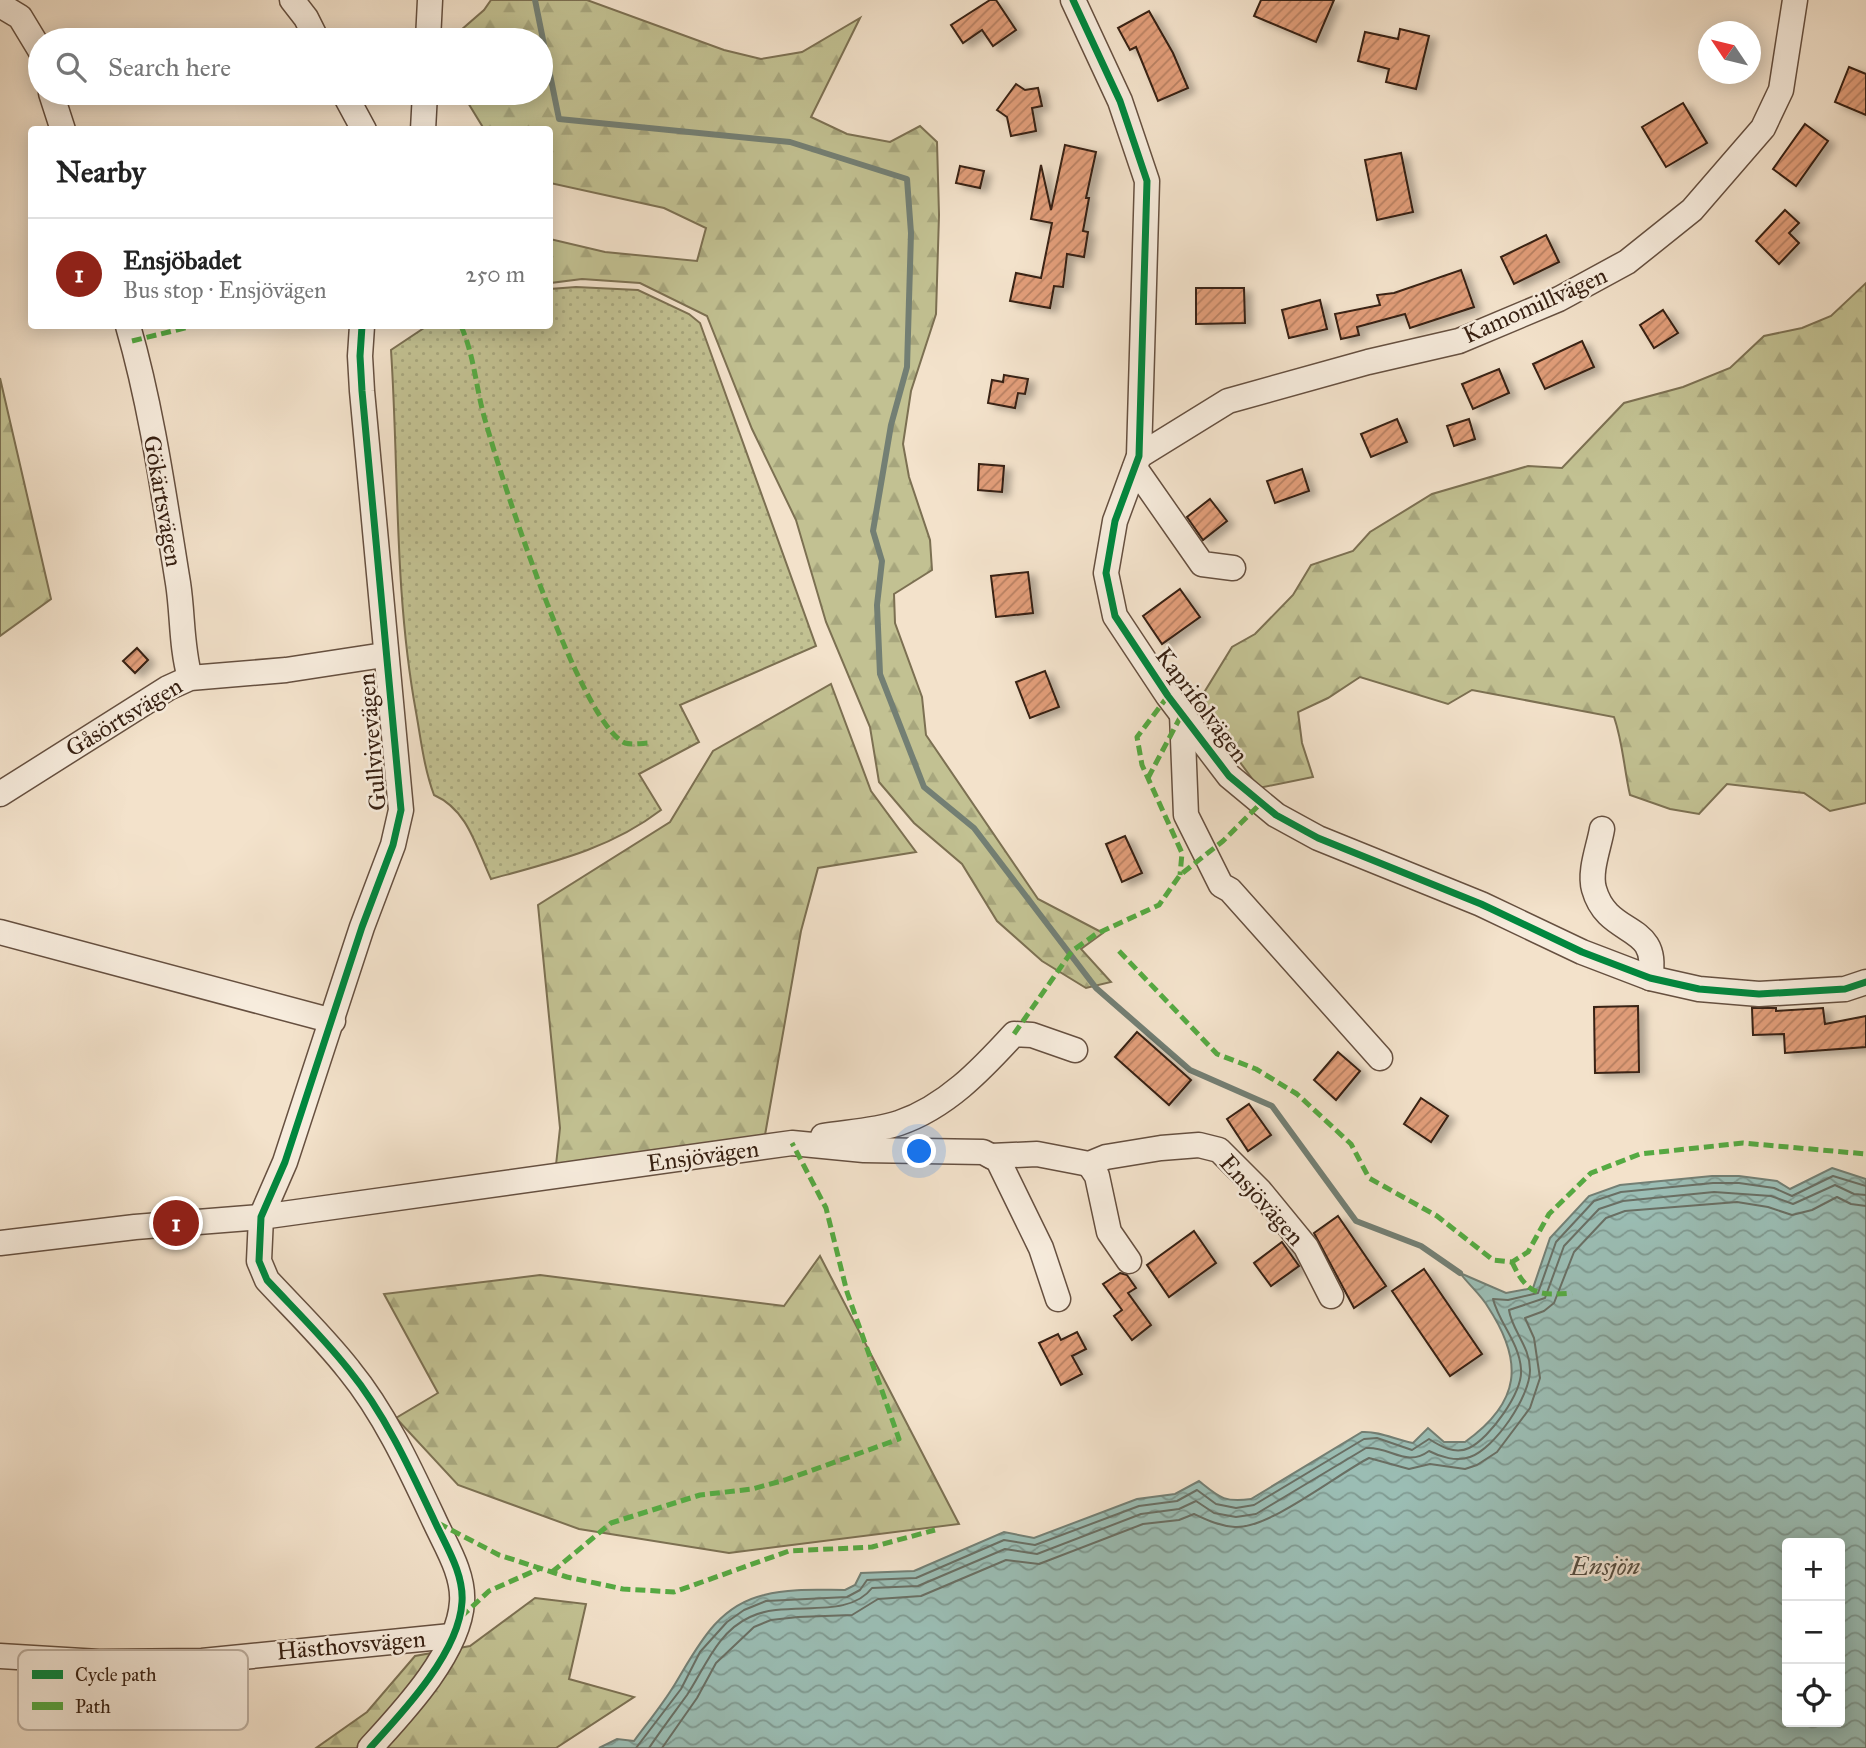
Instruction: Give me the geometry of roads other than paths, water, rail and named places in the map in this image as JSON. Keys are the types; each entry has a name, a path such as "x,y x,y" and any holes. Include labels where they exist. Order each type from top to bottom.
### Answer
{"street":[{"path":"292,0 311,28"},
{"path":"429,28 430,0"},
{"name":"Kaprifolvägen","path":"1073,0 1120,101 1147,181 1137,462 1115,521 1107,573 1115,616 1182,714 1229,776 1276,815 1318,838 1469,899 1582,952 1650,978 1699,989 1759,994 1845,989 1866,982"},
{"name":"Kamomillvägen","path":"1137,462 1228,401 1368,362 1459,341 1559,299 1627,262 1692,209 1763,128 1781,90 1795,0"},
{"path":"0,5 20,17 28,30"},
{"path":"55,105 62,126"},
{"path":"350,105 361,126"},
{"path":"423,126 424,105"},
{"name":"Gökärtsvägen","path":"129,329 147,407 178,585 183,653 190,678"},
{"name":"Gullvivevägen","path":"261,1217 285,1162 362,927 393,845 401,810 384,655 360,356 362,329"},
{"path":"1137,462 1202,564 1233,568"},
{"name":"Gåsörtsvägen","path":"0,794 190,678 286,670 384,655"},
{"name":"Kaprifolvägen","path":"1182,714 1186,815 1221,885 1230,890 1380,1058"},
{"path":"1602,829 1593,886 1605,911 1614,921 1643,938 1653,961 1650,978"},
{"path":"0,932 332,1021"},
{"path":"792,1143 897,1124 922,1113 966,1083 1014,1034 1032,1035 1075,1050"},
{"name":"Ensjövägen","path":"0,1243 149,1225 261,1217 792,1143 864,1150 983,1152 991,1156 1037,1154 1088,1164 1106,1157 1199,1145 1219,1150 1260,1191 1306,1247 1331,1296"},
{"path":"991,1156 998,1160 1041,1248 1058,1299"},
{"path":"1088,1164 1097,1176 1109,1232 1129,1261"},
{"path":"261,1217 259,1261 267,1280 351,1371 420,1488 459,1578 462,1602 451,1636 437,1664 404,1710 370,1748"},
{"name":"Hästhovsvägen","path":"248,1656 451,1636"},
{"name":"Hästhovsvägen","path":"0,1656 18,1657"}],"water":[{"name":"Ensjön","path":"1832,1168 1866,1179 1866,1748 599,1748 617,1739 634,1741 666,1699 710,1629 734,1608 748,1600 784,1591 845,1590 855,1585 861,1573 914,1571 1004,1532 1034,1538 1137,1499 1175,1494 1199,1481 1222,1498 1251,1499 1362,1432 1413,1443 1428,1428 1444,1442 1465,1442 1497,1412 1511,1380 1511,1363 1500,1327 1485,1303 1460,1273 1506,1293 1533,1288 1550,1238 1589,1196 1620,1185 1712,1176 1777,1181 1790,1189"}],"waterway":[{"path":"535,0 541,28"},
{"path":"553,89 559,119 790,142 907,179 911,233 907,367 891,425 873,531 882,561 877,605 880,674 924,787 974,828 1096,988 1190,1070 1272,1106 1356,1221 1421,1246 1460,1273"}],"place":[{"name":"Ensjöbadet","path":"176,1223"}]}
